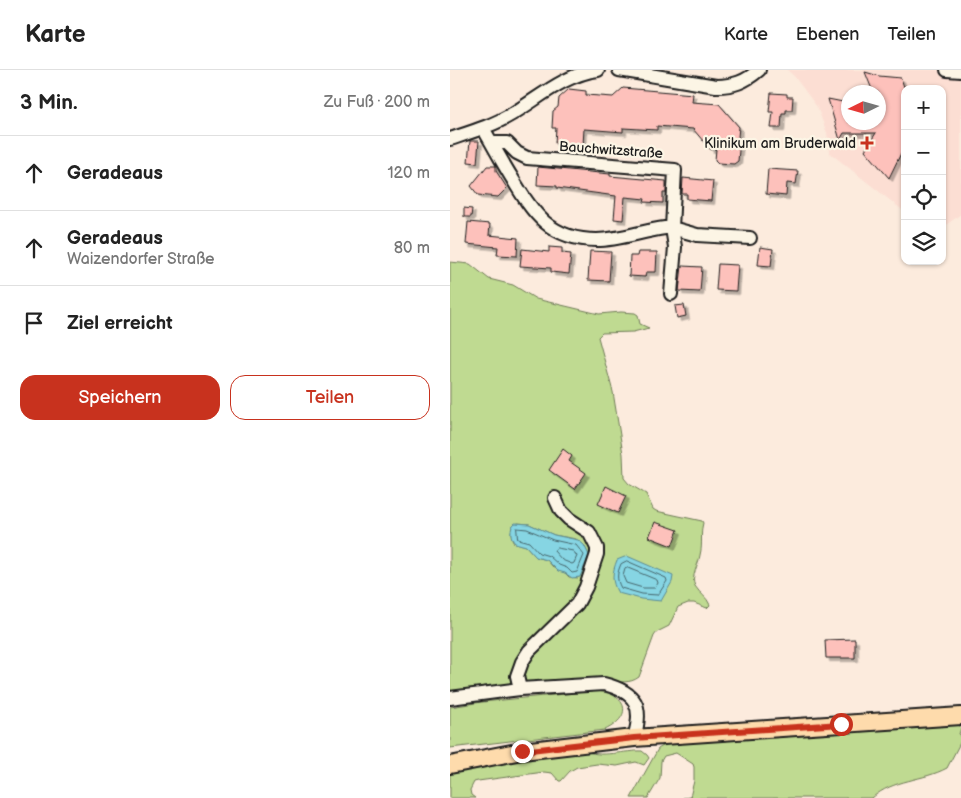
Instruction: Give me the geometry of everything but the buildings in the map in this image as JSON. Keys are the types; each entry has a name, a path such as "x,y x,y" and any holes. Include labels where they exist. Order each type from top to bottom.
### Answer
{"main road":[{"path":"450,765 522,751 641,738 961,716"}],"street":[{"path":"450,139 483,128 512,114 573,76 598,70"},
{"path":"619,70 696,83 728,86 740,83 759,70"},
{"path":"947,70 961,71"},
{"path":"483,128 527,205 554,230 572,238 597,240 665,228 697,235 750,238"},
{"name":"Bauchwitzstraße","path":"492,143 507,144 517,153 528,158 675,170 672,228 675,247 671,294"},
{"path":"520,689 517,676 518,668 528,651 577,604 586,587 597,554 597,548 589,532 569,519 561,511 555,498"},
{"path":"450,698 520,689 604,684 624,690 632,697 637,705 636,731 641,738"}],"shaded area":[{"name":"Klinikum am Bruderwald","path":"787,70 961,70 961,214 946,225 946,85 901,85 901,209 830,153 827,133 817,107 794,76"}],"green space":[{"path":"450,262 470,264 489,279 513,285 536,299 599,314 635,313 638,315 640,324 649,328 633,332 602,333 598,337 613,392 623,454 624,478 629,484 646,494 653,509 656,511 702,521 701,551 694,575 694,582 697,589 710,605 707,608 694,603 688,603 678,607 669,626 657,632 654,636 639,677 632,681 608,680 450,693","holes":["518,523 529,524 554,535 576,539 584,545 589,555 585,567 578,578 569,577 553,567 547,560 536,557 526,546 513,542 512,526"]},
{"path":"596,691 614,696 620,700 623,706 621,718 605,730 450,748 450,707"},
{"path":"955,724 961,728 959,734 961,735 961,741 947,768 928,776 889,787 872,798 683,798 690,797 694,781 694,767 693,764 676,753 664,756 661,761 660,778 648,798 631,798 658,749 669,744"},
{"path":"585,750 597,754 642,751 649,758 644,765 636,762 617,766 597,764 577,767 570,771 561,781 552,773 544,772 478,781 474,782 470,790 471,795 475,798 450,798 450,772"}],"water":[{"path":"515,523 529,524 554,535 578,540 584,545 589,555 580,577 572,578 558,571 547,560 536,557 526,546 515,543 511,533"},
{"path":"627,556 673,576 672,582 661,601 641,599 618,593 613,581 614,569 617,560"}],"place":[{"name":"Klinikum am Bruderwald","path":"867,143"}],"route":[{"path":"522,751 634,738 841,724"}]}
